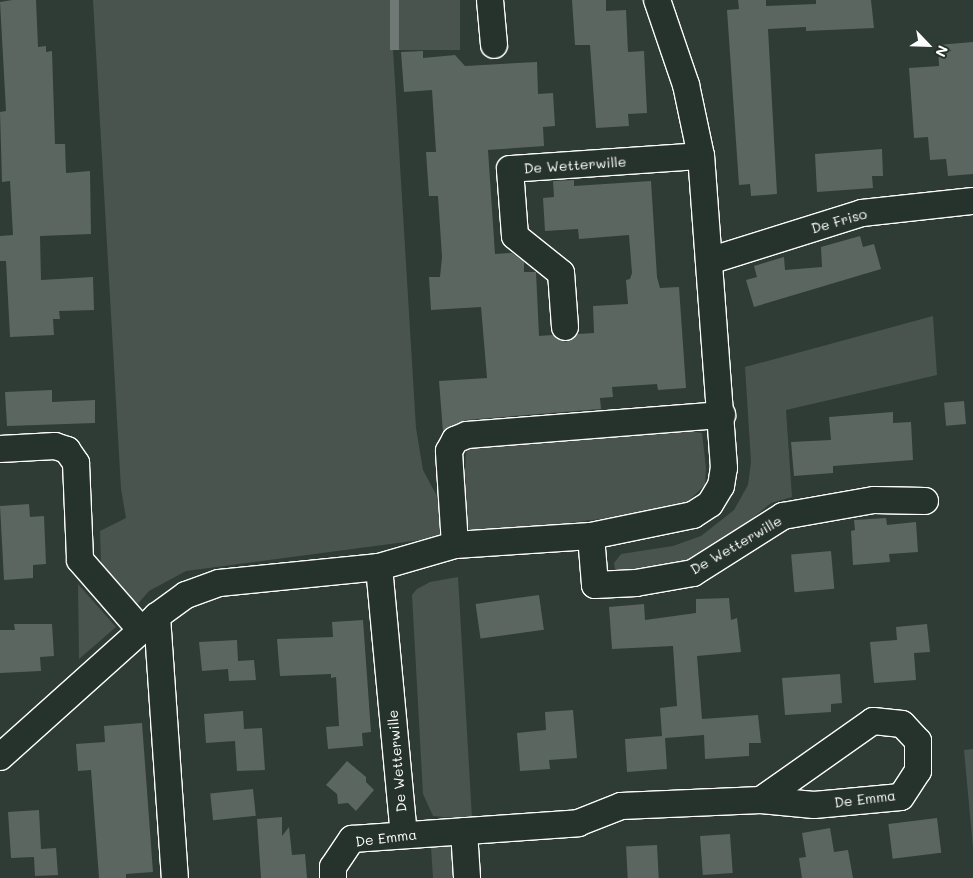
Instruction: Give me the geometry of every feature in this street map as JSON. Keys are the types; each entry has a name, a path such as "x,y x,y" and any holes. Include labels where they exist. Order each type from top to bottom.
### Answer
{"street":[{"path":"490,0 494,45"},
{"path":"0,757 149,623 186,595 219,583 380,567 455,545 591,536 693,515 710,504 721,486 724,468 722,415 701,156 686,85 657,0"},
{"name":"De Wetterwille","path":"566,327 561,274 515,236 510,169 701,156"},
{"name":"De Friso","path":"710,261 862,213 973,201"},
{"path":"455,545 449,451 455,440 467,435 722,415"},
{"path":"0,449 55,446 67,450 76,463 80,560 149,623 175,878"},
{"name":"De Wetterwille","path":"591,536 595,585 636,583 693,573 783,516 874,500 926,501"},
{"name":"De Wetterwille","path":"380,567 404,835"},
{"name":"De Emma","path":"334,878 333,867 352,839 578,823 621,806 761,800 814,805 901,797 918,771 918,741 902,724 873,721 761,800"},
{"path":"464,831 467,878"}],"shaded area":[{"path":"93,0 390,0 416,428 423,470 439,500 443,537 186,571 149,591 136,606 109,579 101,563 100,531 126,518 121,489"},
{"path":"390,0 399,0 399,50 390,50"},
{"path":"399,0 460,0 460,50 399,50"},
{"path":"933,316 937,375 786,410 792,497 771,503 702,560 660,569 615,569 614,563 621,554 673,546 701,536 734,510 748,485 751,462 745,367"},
{"path":"690,431 702,433 706,468 705,485 683,506 665,511 472,535 467,526 465,470 466,453 469,448"},
{"path":"458,577 472,818 433,816 423,794 412,595 417,589 430,582"},
{"path":"78,584 116,627 79,659"},
{"path":"973,749 973,848 964,750"},
{"path":"453,846 461,878 433,878 431,847"}],"building":[{"path":"36,0 38,47 46,46 46,52 52,51 55,144 65,144 66,173 90,171 91,234 40,236 41,280 93,277 94,310 59,311 60,319 53,319 54,335 10,337 6,261 0,261 0,236 13,235 10,181 2,182 0,112 6,111 0,2"},
{"path":"572,0 606,0 606,11 626,10 628,52 644,51 647,113 628,114 629,126 596,128 590,45 575,45"},
{"path":"738,0 766,0 766,6 816,4 816,0 871,0 874,28 806,31 806,27 768,29 777,194 751,196 750,184 739,185 727,10 739,9"},
{"path":"973,42 973,174 948,176 946,159 930,160 928,137 914,138 909,68 939,66 938,45"},
{"path":"423,51 423,58 455,55 465,66 537,62 538,94 553,93 555,126 543,127 544,146 488,150 495,254 512,253 524,262 524,272 536,272 539,336 552,335 566,342 578,334 594,333 593,306 628,304 626,280 630,279 632,273 629,235 579,239 578,229 545,231 543,198 554,197 553,181 574,180 574,186 651,181 657,277 660,288 679,287 686,388 658,390 657,384 612,387 613,397 600,398 601,409 466,420 443,432 439,381 487,378 481,307 431,310 429,277 440,277 442,257 438,196 429,196 426,152 436,152 432,90 404,92 401,52"},
{"path":"882,149 883,176 872,176 873,188 817,192 815,154"},
{"path":"860,236 863,247 874,244 881,269 754,307 746,280 757,277 754,266 784,257 785,270 822,267 821,247"},
{"path":"52,390 52,402 95,400 95,423 7,426 5,392"},
{"path":"964,401 966,424 946,426 944,403"},
{"path":"893,412 893,423 911,422 913,460 833,466 833,473 794,476 791,442 831,440 829,417"},
{"path":"29,504 30,517 44,516 46,564 33,565 33,578 4,580 0,506"},
{"path":"886,518 887,525 916,522 918,552 889,554 890,562 853,565 851,531 855,530 854,520"},
{"path":"831,551 834,589 794,592 791,554"},
{"path":"539,595 544,630 480,639 476,604"},
{"path":"729,598 731,620 737,618 741,652 697,656 702,719 758,715 761,743 749,743 749,756 705,759 704,735 665,738 667,769 627,772 625,739 662,736 660,708 677,706 673,646 612,649 609,607 644,604 645,620 696,613 696,599"},
{"path":"363,620 371,732 362,733 363,746 328,749 326,727 339,726 336,677 331,678 331,674 280,676 277,639 333,637 332,622"},
{"path":"14,624 52,624 54,656 40,657 41,671 0,673 0,630 15,630"},
{"path":"927,624 930,652 914,653 916,680 874,683 870,642 897,640 896,627"},
{"path":"237,640 238,661 254,660 256,680 229,681 228,669 202,671 199,642"},
{"path":"840,674 842,703 831,704 831,712 785,715 782,678"},
{"path":"573,710 577,758 549,760 550,769 520,771 517,733 546,730 545,712"},
{"path":"243,711 244,729 262,728 265,770 237,771 235,741 206,743 204,714"},
{"path":"142,723 153,872 126,874 126,878 99,878 91,770 78,771 76,744 105,742 104,726"},
{"path":"347,761 366,777 366,782 374,790 356,811 348,803 338,804 337,794 326,785"},
{"path":"253,789 256,816 213,820 210,793"},
{"path":"39,810 41,849 56,848 58,875 35,876 34,857 11,858 8,812"},
{"path":"282,817 282,836 289,827 292,855 305,854 307,878 261,878 257,819"},
{"path":"937,818 941,853 893,859 888,824"},
{"path":"830,828 834,852 848,850 853,878 802,878 799,858 806,857 802,833"},
{"path":"730,834 733,873 703,875 700,836"},
{"path":"657,845 659,878 628,878 626,847"}]}
